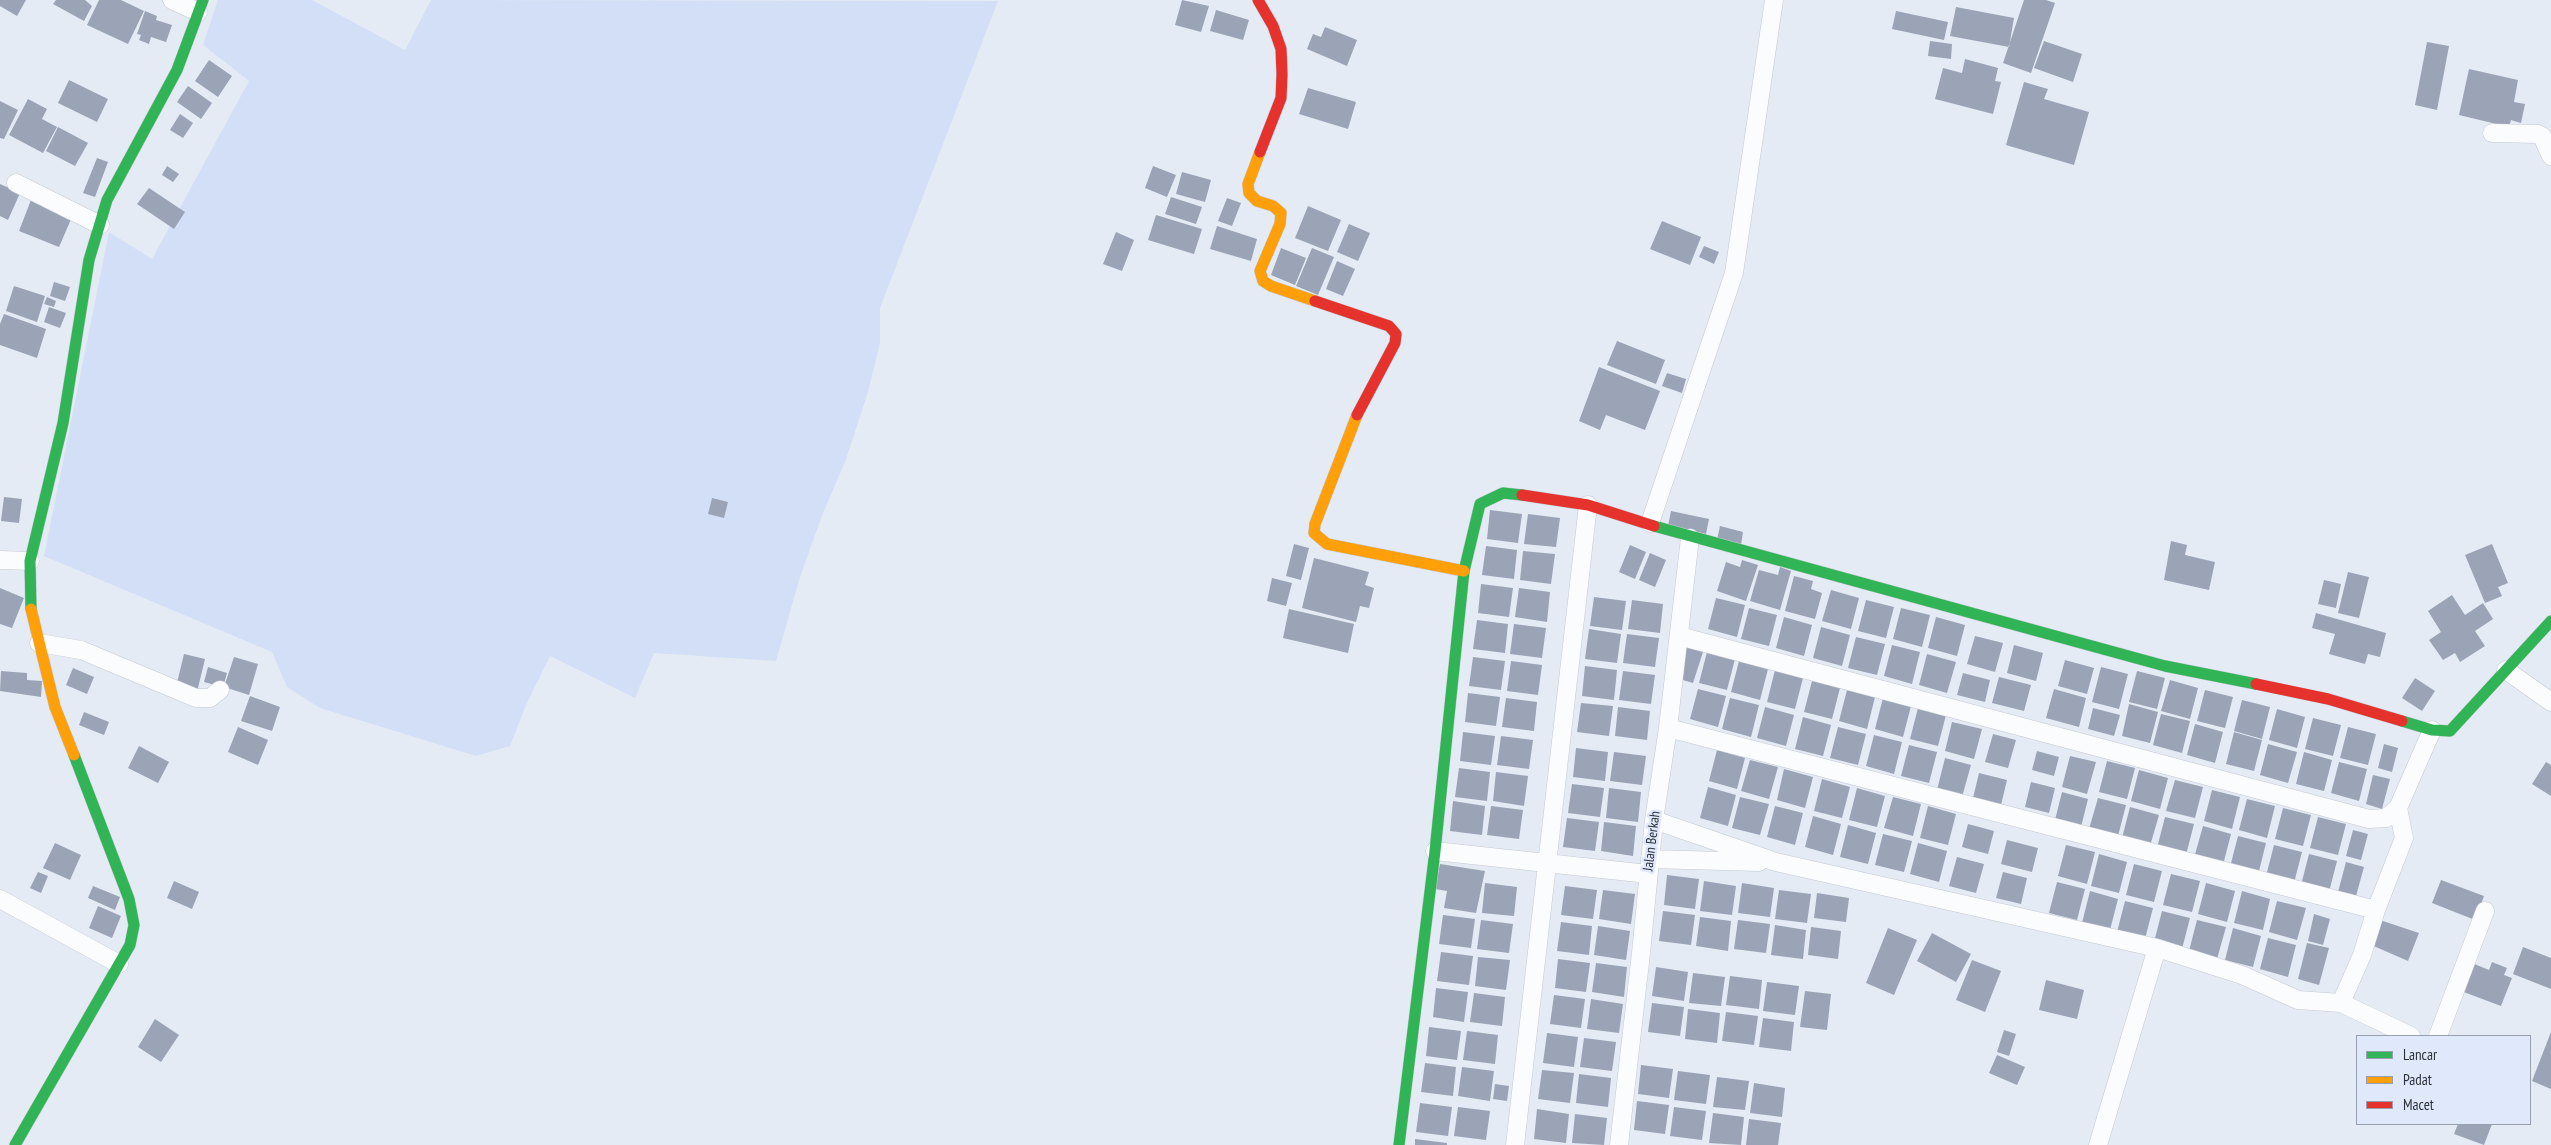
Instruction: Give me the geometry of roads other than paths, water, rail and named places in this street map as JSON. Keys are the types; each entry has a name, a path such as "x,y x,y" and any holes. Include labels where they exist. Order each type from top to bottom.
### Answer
{"street":[{"path":"15,1145 130,945 134,925 129,899 55,707 31,614 29,585 30,561 62,423 89,260 107,200 177,70 201,6 172,0"},
{"path":"1258,0 1273,26 1281,49 1282,74 1281,98 1248,184 1249,193 1256,201 1273,206 1280,213 1280,224 1260,271 1263,281 1271,286 1389,326 1396,334 1395,343 1356,416 1315,524 1314,533 1327,544 1464,570"},
{"path":"1650,523 1734,273 1774,0"},
{"path":"2492,133 2538,134 2545,141 2551,156"},
{"path":"16,183 100,225"},
{"path":"1399,1145 1435,851 1464,570 1480,504 1487,499 1503,494 1553,498 1588,504 1650,523 1690,538 1906,593 2165,666 2328,700 2432,730 2450,731 2551,621"},
{"path":"1515,1145 1588,504"},
{"name":"Jalan Berkah","path":"1619,1145 1654,820 1668,728 1690,538"},
{"path":"0,560 30,561"},
{"path":"1679,636 2369,819 2386,818 2398,808 2432,730"},
{"path":"39,643 80,650 196,698 210,698 220,690"},
{"path":"2506,670 2551,702"},
{"path":"1668,728 2376,910"},
{"path":"2341,1003 2362,955 2376,910 2404,838 2398,808"},
{"path":"1654,820 1776,862 2157,948 2242,975 2298,1000 2341,1003 2409,1035"},
{"path":"1435,851 1547,864 1649,867 1776,862"},
{"path":"0,899 119,964"},
{"path":"2438,1035 2484,911"},
{"path":"2098,1145 2157,948"}]}
